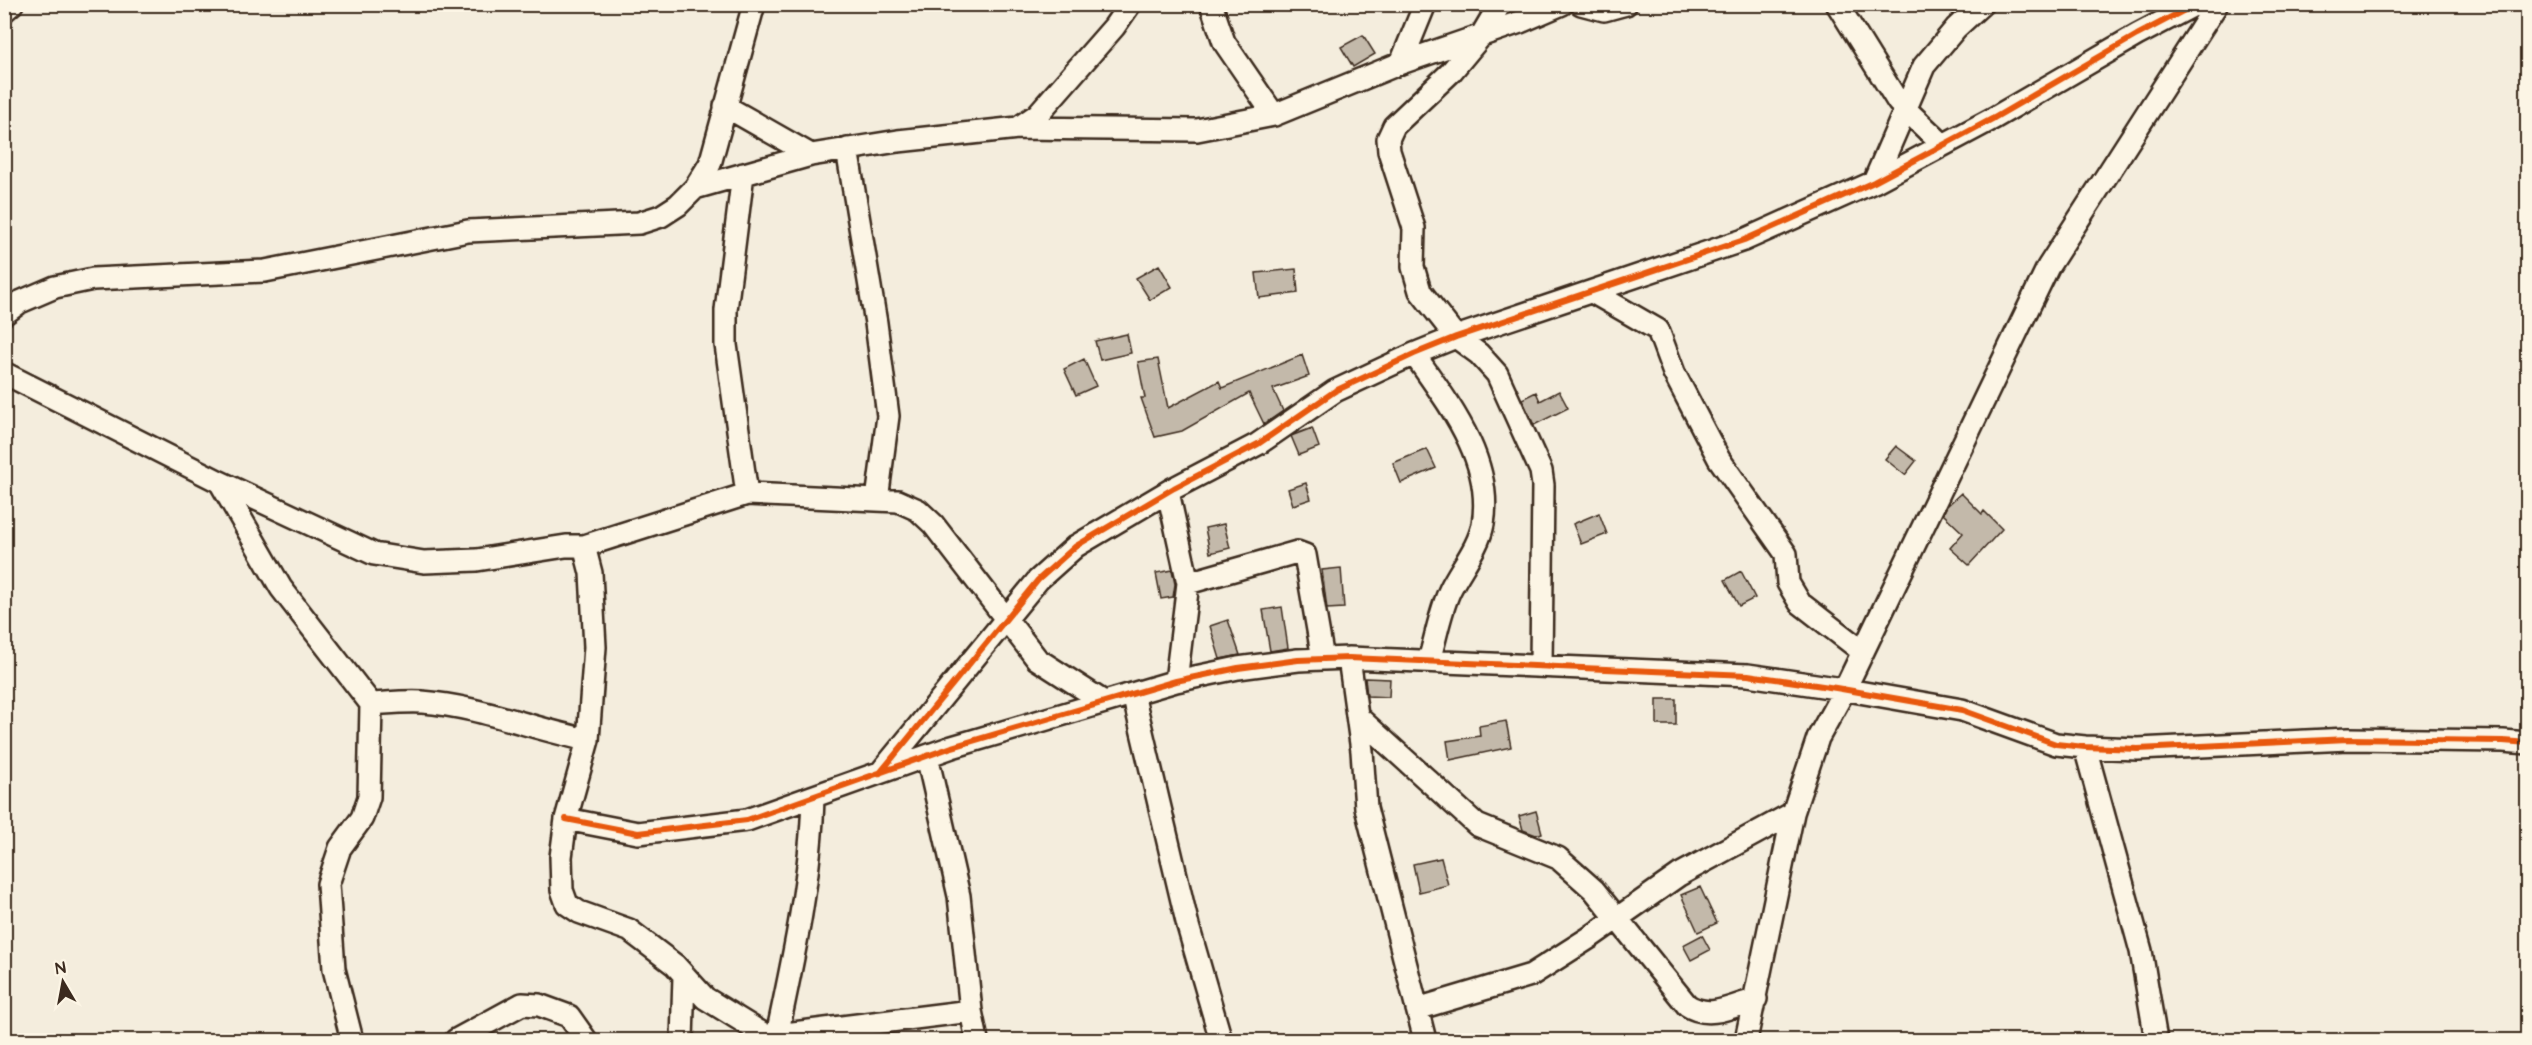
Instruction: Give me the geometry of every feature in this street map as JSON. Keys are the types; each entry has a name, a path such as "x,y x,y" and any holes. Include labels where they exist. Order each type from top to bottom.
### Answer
{"street":[{"path":"4,11 12,4"},
{"path":"4,315 20,302 55,287 93,279 264,271 468,231 639,223 661,216 678,206 695,188 710,164 754,4"},
{"path":"1018,128 1037,115 1114,27 1130,4"},
{"path":"1211,4 1224,42 1274,115"},
{"path":"1401,63 1425,4"},
{"path":"1500,4 1481,36 1451,72 1394,126 1388,139 1389,151 1414,228 1413,267 1420,291 1456,337 1479,354 1497,374 1540,471 1543,485 1541,665"},
{"path":"695,188 811,155 898,141 1018,128 1197,130 1274,115 1401,63 1481,36 1562,4"},
{"path":"1581,4 1604,10 1626,4"},
{"path":"1837,4 1905,111 1943,145"},
{"path":"1956,28 1963,4"},
{"path":"1874,182 1924,66 1956,28 1982,4"},
{"path":"880,772 1038,580 1076,546 1168,492 1258,444 1335,391 1456,337 1744,240 1874,182 2196,4"},
{"path":"1746,1041 1793,813 1818,738 1845,689 2048,267 2217,4"},
{"path":"725,106 811,155"},
{"path":"847,149 876,323 888,416 876,500"},
{"path":"743,174 726,310 726,345 747,494"},
{"path":"1592,292 1658,330 1674,373 1719,459 1786,554 1788,583 1800,603 1863,652"},
{"path":"1414,354 1466,431 1483,484 1483,525 1475,545 1449,592 1429,660"},
{"path":"4,373 220,482 374,554 424,562 477,560 566,546 584,546 747,494 898,501 918,510 933,524 1037,659 1104,702"},
{"path":"220,482 281,588 371,704 369,796 362,818 340,848 328,884 334,969 352,1041"},
{"path":"1168,492 1188,583 1176,681"},
{"path":"584,546 591,573 595,647 588,740 566,819 561,857 562,890 567,904 579,912 629,930 675,965 705,998 775,1039 971,1011"},
{"path":"1188,583 1297,552 1305,555 1323,659"},
{"path":"1349,658 1366,808 1425,1041"},
{"path":"566,819 638,833 747,820 927,756 1176,681 1238,668 1323,659 1429,660 1748,675 1845,689 1962,710 2056,744 2085,747 2138,749 2348,739 2528,743"},
{"path":"1133,694 1188,926 1221,1041"},
{"path":"371,704 423,702 494,716 548,732 588,740"},
{"path":"1357,716 1477,825 1558,858 1594,890 1687,1005 1697,1011 1712,1013 1756,999"},
{"path":"2085,747 2141,951 2156,1041"},
{"path":"927,756 959,896 971,1011 977,1041"},
{"path":"775,1039 801,916 812,830 813,797"},
{"path":"1417,1009 1532,975 1679,875 1793,813"},
{"path":"682,1041 684,976"},
{"path":"456,1041 522,1004 540,1005 569,1016 586,1041"}],"building":[{"path":"1363,35 1375,54 1353,67 1341,47"},
{"path":"1159,265 1172,287 1150,300 1136,278"},
{"path":"1296,269 1298,293 1259,298 1256,273"},
{"path":"1127,334 1131,353 1100,360 1095,341"},
{"path":"1302,355 1309,376 1273,389 1283,411 1264,424 1249,393 1182,431 1155,437 1141,398 1145,398 1138,362 1158,359 1168,408 1219,381 1222,388"},
{"path":"1084,359 1096,386 1076,395 1064,369"},
{"path":"1559,391 1568,408 1534,425 1522,399 1536,392 1540,401"},
{"path":"1312,428 1319,447 1299,455 1291,436"},
{"path":"1896,446 1916,461 1905,475 1885,459"},
{"path":"1427,449 1436,468 1401,483 1393,463"},
{"path":"1306,483 1311,499 1293,505 1288,489"},
{"path":"1961,493 1982,514 1984,511 2002,529 1969,565 1950,548 1963,533 1943,514 1947,506"},
{"path":"1599,513 1607,534 1581,544 1573,524"},
{"path":"1224,524 1230,548 1210,553 1205,528"},
{"path":"1341,568 1344,608 1327,609 1322,570"},
{"path":"1172,570 1175,584 1173,597 1161,599 1156,573"},
{"path":"1741,571 1755,598 1739,606 1725,580"},
{"path":"1282,607 1288,648 1270,651 1263,610"},
{"path":"1228,620 1240,655 1220,659 1210,626"},
{"path":"1365,678 1390,679 1389,697 1367,696"},
{"path":"1657,699 1676,699 1676,725 1657,725"},
{"path":"1506,721 1511,747 1450,760 1447,741 1480,736 1479,726"},
{"path":"1536,811 1542,833 1536,835 1523,830 1519,816"},
{"path":"1441,858 1448,885 1419,892 1413,864"},
{"path":"1700,887 1717,923 1698,932 1681,895"},
{"path":"1702,935 1710,950 1691,960 1683,945"}],"cycle path":[{"path":"880,773 1038,580 1076,546 1174,488 1258,444 1335,391 1456,337 1744,240 1874,182 1994,118 2137,35 2196,4"},
{"path":"566,819 638,833 747,820 952,747 1176,681 1238,668 1298,660 1349,658 1748,675 1962,710 2056,744 2085,747 2138,749 2348,739 2528,743"}]}
